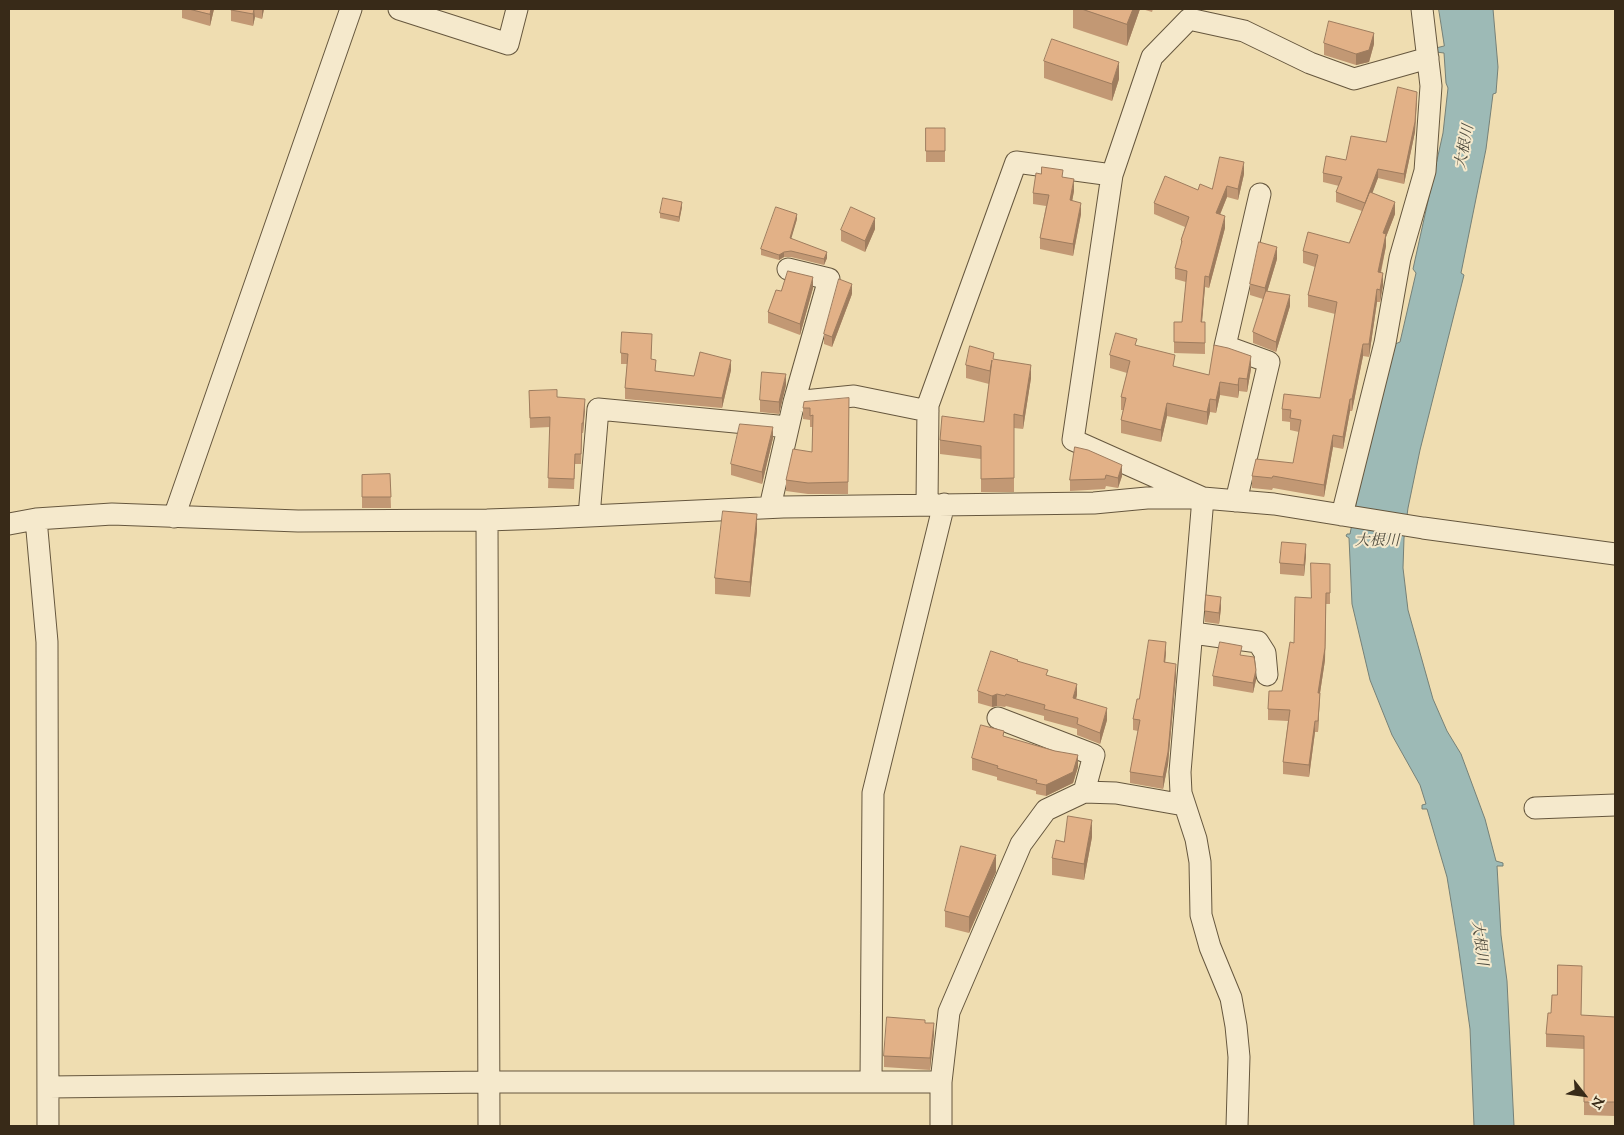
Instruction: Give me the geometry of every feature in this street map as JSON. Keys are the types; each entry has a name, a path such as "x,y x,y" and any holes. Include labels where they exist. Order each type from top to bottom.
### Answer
{"street":[{"path":"174,516 351,9"},
{"path":"399,9 508,44 517,9"},
{"path":"1342,515 1385,343 1400,258 1425,171 1431,86 1422,9"},
{"path":"1204,498 1073,440 1112,175 1152,58 1189,19 1244,31 1310,63 1354,79 1428,58"},
{"path":"871,1081 873,793 936,504 928,405 1016,162 1112,175"},
{"path":"1236,500 1269,362 1225,346 1260,194"},
{"path":"770,507 794,402 829,279 788,269"},
{"path":"794,402 854,396 928,410"},
{"path":"589,516 598,409 788,426"},
{"path":"9,524 36,519 112,514 298,520 487,520 770,507 1094,503 1147,498 1204,498 1274,504 1423,528 1615,554"},
{"path":"1204,498 1180,772 1181,793 1196,839 1200,862 1201,915 1210,947 1231,998 1236,1026 1240,1057 1237,1126"},
{"path":"36,519 47,642 48,1126"},
{"path":"487,520 489,1126"},
{"path":"1193,633 1258,642 1265,653 1267,675"},
{"path":"998,718 1094,755 1084,792"},
{"path":"941,1126 941,1082 949,1012 1021,844 1046,810 1084,792 1116,793 1184,805"},
{"path":"1535,808 1615,804"},
{"path":"49,1087 488,1082 941,1082"}],"water":[{"name":"大根川","path":"1439,9 1493,9 1498,67 1496,93 1493,94 1486,149 1461,273 1464,275 1420,450 1408,508 1403,568 1408,610 1433,699 1447,731 1461,754 1485,819 1496,861 1503,863 1503,866 1497,866 1501,935 1507,981 1514,1126 1474,1126 1470,1029 1447,877 1427,809 1422,809 1422,805 1426,804 1420,785 1392,735 1370,680 1352,604 1349,538 1346,536 1350,534 1359,488 1395,344 1400,342 1416,273 1413,269 1443,133 1448,88 1444,53 1436,52 1436,48 1444,46"}],"building":[{"path":"189,9 211,9 210,14"},
{"path":"231,9 254,9 253,14"},
{"path":"1082,9 1133,9 1127,24"},
{"path":"1329,21 1374,33 1369,50 1356,54 1324,43"},
{"path":"1052,39 1119,62 1112,84 1044,61"},
{"path":"1398,87 1417,92 1415,122 1404,174 1378,169 1365,203 1336,192 1342,177 1323,173 1326,156 1346,160 1351,136 1386,142"},
{"path":"926,128 945,128 945,151 926,151"},
{"path":"1220,157 1244,162 1238,189 1227,186 1216,213 1225,216 1209,277 1205,276 1201,322 1205,322 1205,343 1174,342 1174,322 1182,322 1187,271 1175,268 1181,240 1189,217 1154,203 1165,176 1198,190 1200,184 1212,189"},
{"path":"1042,167 1063,170 1062,177 1074,179 1070,200 1081,203 1073,244 1040,238 1049,195 1033,193 1036,173 1041,174"},
{"path":"1370,192 1395,202 1383,233 1386,234 1378,272 1383,273 1380,290 1377,289 1369,344 1363,344 1343,437 1333,435 1324,485 1273,476 1272,478 1252,476 1256,459 1293,463 1301,420 1290,418 1291,410 1282,409 1284,394 1320,398 1337,302 1308,295 1318,255 1303,251 1308,232 1349,243"},
{"path":"663,198 682,202 679,217 660,213"},
{"path":"776,207 797,214 790,238 827,252 824,259 791,251 779,255 761,249"},
{"path":"851,207 875,218 865,241 841,230"},
{"path":"1259,242 1277,247 1265,288 1250,284"},
{"path":"788,271 813,277 800,324 768,312 776,290 781,291"},
{"path":"839,279 852,284 832,337 824,334"},
{"path":"1266,291 1290,295 1276,342 1253,332"},
{"path":"622,332 652,334 651,359 656,360 655,371 694,376 700,352 731,360 722,398 625,388 628,354 621,353"},
{"path":"1116,333 1137,339 1135,345 1175,355 1173,366 1209,375 1214,345 1251,356 1247,379 1239,378 1238,385 1220,382 1216,400 1210,399 1207,412 1167,403 1161,430 1121,420 1126,398 1121,397 1130,361 1110,355"},
{"path":"970,346 994,353 993,359 1031,365 1023,416 1014,414 1014,478 981,479 981,446 940,440 942,416 984,422 992,360 990,371 966,365"},
{"path":"762,372 786,374 779,402 760,400"},
{"path":"557,390 557,397 585,399 581,454 575,454 574,479 548,478 550,417 530,418 529,391"},
{"path":"849,398 848,482 808,483 786,480 793,449 812,452 813,415 810,416 810,408 803,408 804,402"},
{"path":"740,424 773,427 762,472 731,464"},
{"path":"1075,447 1088,450 1122,465 1118,478 1106,475 1105,479 1070,480"},
{"path":"390,474 391,497 362,497 362,475"},
{"path":"723,511 757,514 750,582 715,578"},
{"path":"1282,542 1306,544 1304,565 1280,563"},
{"path":"1311,563 1330,564 1330,593 1326,593 1325,648 1318,693 1320,693 1318,721 1315,721 1309,765 1283,762 1290,710 1268,709 1269,691 1282,691 1290,642 1294,643 1295,597 1311,598"},
{"path":"1206,595 1221,597 1219,613 1205,611"},
{"path":"1149,640 1166,642 1164,662 1176,664 1168,752 1163,777 1130,772 1140,720 1133,719 1137,699 1139,699"},
{"path":"1220,642 1242,646 1240,655 1254,657 1256,670 1253,683 1213,676"},
{"path":"991,651 1048,670 1046,675 1077,684 1073,698 1107,708 1100,733 1077,724 1078,718 1044,709 1045,705 1006,694 1005,696 997,694 992,696 978,691"},
{"path":"981,725 1004,731 1003,736 1055,751 1078,755 1073,772 1046,785 1036,783 1037,780 972,758"},
{"path":"1068,816 1092,820 1084,864 1052,858 1056,840 1064,842"},
{"path":"961,846 996,855 969,917 945,911"},
{"path":"1558,965 1582,966 1581,1015 1615,1017 1615,1102 1584,1102 1584,1036 1546,1034 1548,1013 1551,1013 1552,995 1557,995"},
{"path":"887,1017 925,1020 925,1023 934,1023 930,1058 884,1056"}]}
